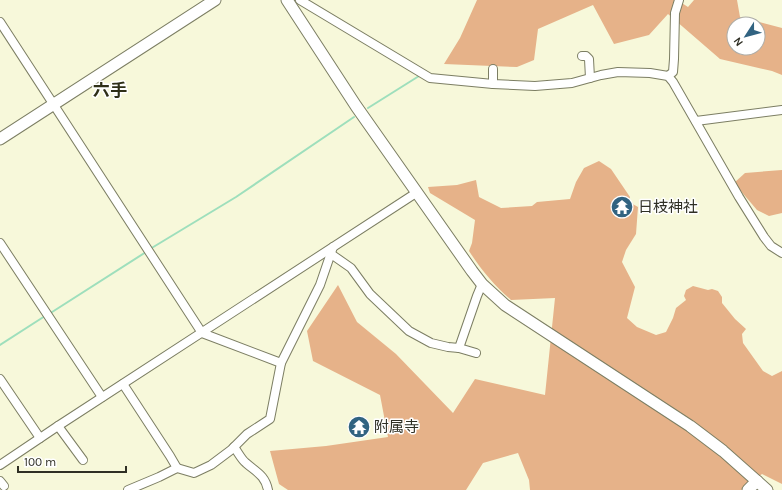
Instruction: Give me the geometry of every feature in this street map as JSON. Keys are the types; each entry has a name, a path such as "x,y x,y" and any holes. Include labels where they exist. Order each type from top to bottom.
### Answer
{"street":[{"path":"0,139 216,0"},
{"path":"287,0 356,106 416,193 482,284 505,305 690,426 723,451 762,487"},
{"path":"300,0 430,78 535,86 572,83 618,72 650,73 668,76 673,82 739,197 764,237 771,246 782,253"},
{"path":"668,76 673,72 675,13 679,0"},
{"path":"0,22 202,333 281,363"},
{"path":"582,56 586,56 590,59 590,78"},
{"path":"493,69 493,84"},
{"path":"696,121 782,110"},
{"path":"0,465 102,397 332,251 416,193"},
{"path":"0,243 102,397"},
{"path":"332,251 351,268 370,294 409,331 431,343 440,346 459,348 476,353"},
{"path":"123,384 170,456 176,468 194,473 211,466 247,434 270,418 281,363 320,285 332,251"},
{"path":"459,348 460,341 482,284"},
{"path":"0,378 40,438"},
{"path":"58,426 84,460"},
{"path":"234,447 246,464 253,468 266,481 268,490"},
{"path":"128,490 176,468"},
{"path":"748,490 762,487"}],"shaded area":[{"path":"477,0 677,0 688,7 694,0 737,0 740,16 726,16 726,56 766,56 766,24 782,28 782,75 772,71 720,59 668,14 649,35 614,44 593,5 538,29 534,60 517,67 444,64 460,38"},
{"path":"599,161 611,169 630,197 629,202 638,207 636,234 626,250 622,262 635,287 627,318 637,327 656,335 666,332 676,308 686,300 684,296 686,290 693,286 718,291 722,297 722,303 735,319 746,329 742,334 743,343 763,371 772,376 782,371 782,484 762,474 741,490 530,490 529,480 518,453 483,463 466,490 288,490 279,484 270,451 326,446 388,437 380,395 313,361 307,331 338,285 357,322 396,354 453,413 475,379 545,395 555,298 511,300 488,277 469,251 472,243 475,220 430,193 428,187 457,185 476,180 479,197 501,208 532,206 537,202 570,199 576,182 584,168"},
{"path":"782,170 782,213 769,216 757,210 734,183 745,173"}],"waterway":[{"path":"368,108 419,76"},
{"path":"150,249 236,197 354,117"},
{"path":"49,314 146,252"},
{"path":"0,345 45,316"}],"place":[{"name":"日枝神社","path":"622,207"},
{"name":"附属寺","path":"359,427"}],"district":[{"name":"六手","path":"110,90"}]}
